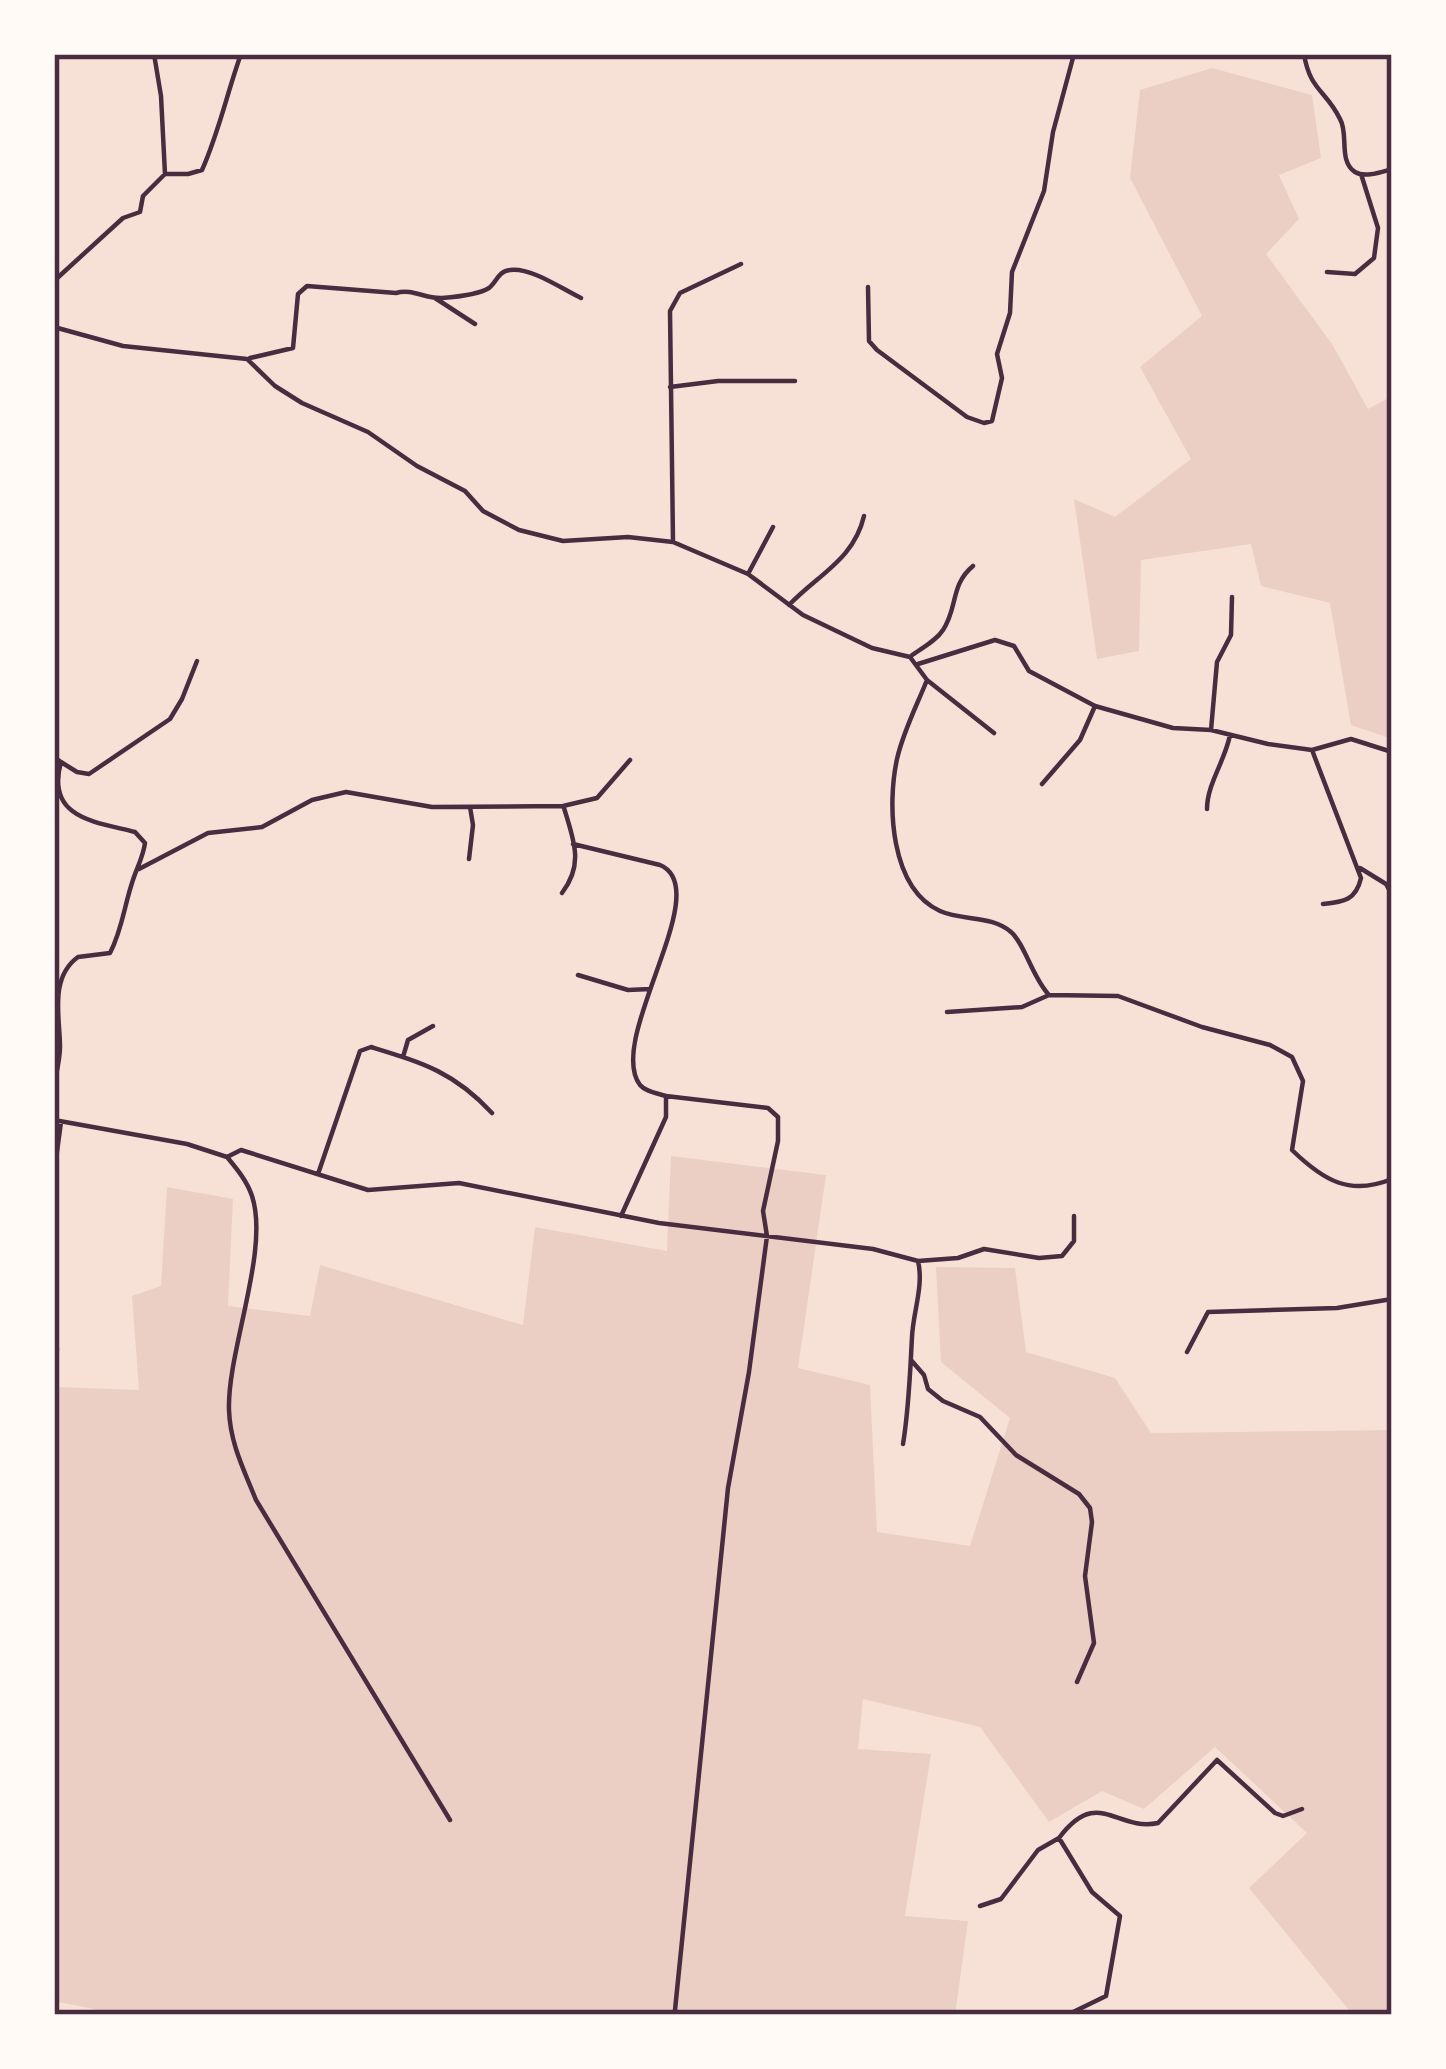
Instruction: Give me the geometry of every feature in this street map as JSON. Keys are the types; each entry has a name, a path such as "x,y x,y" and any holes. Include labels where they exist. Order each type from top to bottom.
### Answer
{"street":[{"path":"154,54 165,174"},
{"path":"54,281 123,218 140,212 142,196 165,174 202,170 218,135 241,54"},
{"path":"868,286 869,340 877,350 967,417 992,421 1002,378 997,354 1010,313 1012,272 1044,191 1052,131 1073,54"},
{"path":"1304,54 1310,82 1342,121 1345,157 1353,171 1392,169"},
{"path":"1327,272 1355,274 1374,258 1378,228 1361,174"},
{"path":"673,542 670,310 680,293 741,264"},
{"path":"435,298 485,290 510,270 581,298"},
{"path":"54,327 123,346 247,359 293,348 298,294 308,286 404,290 435,298 476,324"},
{"path":"247,359 289,395 368,432 465,491 483,511 519,530 563,542 628,537 673,542 748,574 789,605 872,647 910,657 927,680 994,733"},
{"path":"670,387 718,381 795,381"},
{"path":"789,605 819,574 852,551 864,516"},
{"path":"748,574 772,527"},
{"path":"910,657 944,630 954,591 973,566"},
{"path":"1211,730 1217,662 1231,635 1232,597"},
{"path":"918,664 995,640 1006,641 1029,671 1095,706 1173,728 1211,730 1312,750 1351,739 1392,752"},
{"path":"54,757 89,774 170,719 196,662"},
{"path":"927,680 897,758 893,804 904,874 939,910 985,920 1016,936 1024,960 1049,995"},
{"path":"1042,784 1080,740 1095,706"},
{"path":"1207,809 1210,787 1225,760 1230,735"},
{"path":"1312,750 1360,868 1358,892 1346,902 1323,904"},
{"path":"139,868 208,833 262,827 312,800 346,792 391,802 563,806 597,798 630,760"},
{"path":"54,1086 60,1046 56,1016 64,975 78,957 110,953 145,849 141,836 98,826 68,809 57,774 61,762"},
{"path":"562,893 574,877 573,844 563,806"},
{"path":"469,859 470,807"},
{"path":"573,844 660,865 678,879 670,929 634,1055 638,1082 645,1090 666,1096 768,1108 778,1117 778,1141 763,1211 767,1236 749,1372 728,1488 675,2010 679,2015"},
{"path":"1360,868 1389,885 1392,895"},
{"path":"578,975 636,992 650,989"},
{"path":"946,1012 1022,1007 1049,995 1118,996 1202,1027 1270,1045 1292,1057 1303,1081 1292,1150 1345,1187 1373,1188 1392,1179"},
{"path":"403,1057 408,1040 433,1026"},
{"path":"317,1174 360,1051 371,1047 458,1079 492,1113"},
{"path":"621,1216 666,1117 666,1096"},
{"path":"54,1174 57,1121 114,1129 227,1156 241,1150 368,1190 459,1184 621,1216 873,1249 918,1261 958,1258 984,1249 1039,1258 1062,1256 1074,1241 1074,1216"},
{"path":"227,1156 242,1174 255,1212 229,1406 232,1442 256,1499 450,1820"},
{"path":"903,1444 921,1271 918,1261"},
{"path":"1187,1352 1208,1312 1337,1308 1392,1299"},
{"path":"54,1313 57,1350"},
{"path":"911,1360 924,1375 928,1389 980,1417 1016,1456 1079,1494 1090,1508 1085,1576 1094,1643 1077,1682"},
{"path":"980,1906 1001,1899 1038,1850 1095,1811 1140,1824 1158,1823 1217,1760 1275,1813 1283,1816 1302,1810"},
{"path":"1058,1838 1093,1892 1120,1916 1106,1996 1067,2015"}],"shaded area":[{"path":"1212,68 1312,95 1321,158 1279,175 1299,219 1266,254 1332,344 1368,409 1392,396 1392,739 1351,725 1330,603 1261,586 1251,544 1141,560 1139,651 1097,659 1074,499 1115,517 1191,459 1140,367 1202,316 1130,178 1140,90"},
{"path":"671,1156 826,1175 798,1368 870,1385 877,1532 970,1546 1010,1418 941,1362 936,1267 1015,1268 1026,1352 1115,1378 1151,1433 1392,1430 1392,2015 1353,2015 1249,1888 1307,1833 1215,1747 1144,1809 1102,1791 1049,1822 980,1727 863,1699 858,1749 931,1754 905,1916 968,1921 955,2015 123,2015 54,2001 54,1382 56,1387 139,1390 132,1296 161,1286 167,1187 233,1199 228,1306 310,1316 320,1265 523,1325 535,1227 667,1251"}]}
